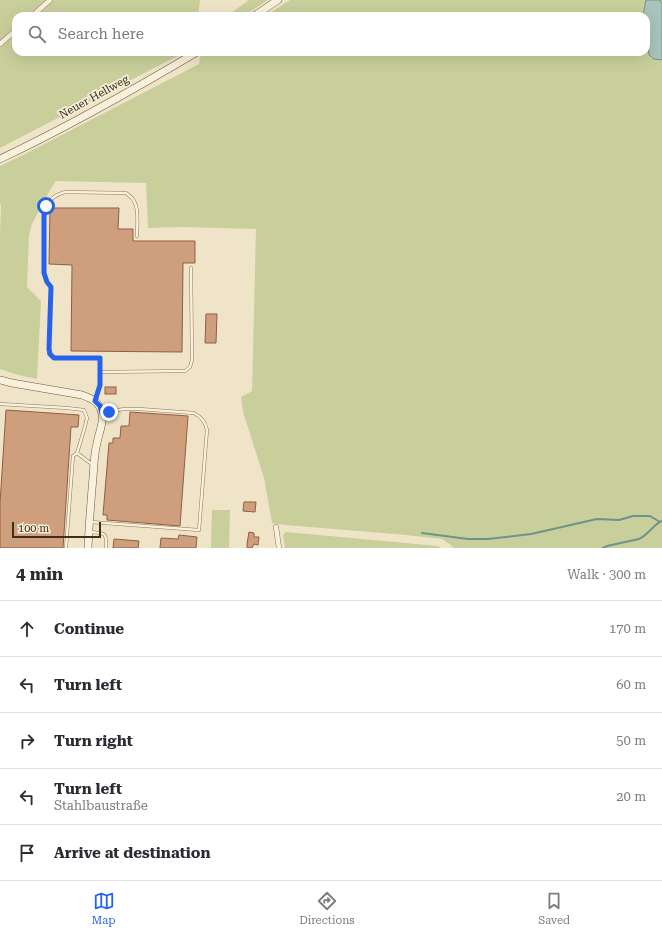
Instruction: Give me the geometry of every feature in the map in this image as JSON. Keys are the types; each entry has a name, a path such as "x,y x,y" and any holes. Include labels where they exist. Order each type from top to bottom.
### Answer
{"main road":[{"path":"260,12 278,0"},
{"name":"Neuer Hellweg","path":"0,159 33,143 157,76 190,56"},
{"path":"0,380 82,395 91,398 100,406 102,413 101,427 96,447 94,465 88,548"}],"street":[{"path":"36,12 50,0"},
{"path":"0,44 12,34"},
{"path":"276,527 279,548"}],"lane":[{"path":"95,401 100,385 100,358 54,358 50,354 51,287 47,282 44,273 44,215 46,206 55,196 64,192 126,193 135,203 137,211 136,236"},
{"path":"100,372 185,371 190,368 192,360 191,268"},
{"path":"0,404 84,410 87,418 77,453 73,456 66,548"},
{"path":"89,522 199,530 207,430 201,417 194,413 139,410 124,410 102,413"},
{"path":"77,453 94,465"},
{"path":"89,532 104,534 107,537 106,548"}],"green space":[{"path":"0,0 200,0 198,12 12,12 12,56 177,56 0,148"},
{"path":"249,0 268,0 249,12 232,12"},
{"path":"290,0 662,0 662,548 453,548 442,539 272,523 264,478 243,412 241,397 252,391 256,229 183,227 148,228 146,183 56,181 32,224 29,235 27,287 41,301 37,379 0,369 0,166 199,64 200,57 202,56 650,56 650,12 271,12"},
{"path":"212,510 230,510 229,548 211,548"},
{"path":"286,532 438,546 441,548 285,548 283,535"}],"water":[{"path":"646,0 660,0 662,4 661,60 654,59 650,56 650,12 644,12"}],"building":[{"path":"50,208 119,208 118,229 133,229 133,241 195,241 195,263 183,263 182,352 71,351 72,265 49,264"},
{"path":"206,314 217,314 216,343 205,343"},
{"path":"105,387 116,387 116,394 105,394"},
{"path":"6,410 79,415 78,427 71,427 63,548 0,548 0,503"},
{"path":"130,412 188,416 180,526 107,520 107,515 103,515 109,443 113,443 113,438 120,438 121,426 129,426"},
{"path":"244,502 256,502 255,512 243,511"},
{"path":"249,532 254,533 254,537 259,537 258,545 254,544 252,548 247,548"},
{"path":"179,535 197,537 196,548 160,548 161,538 178,539"},
{"path":"114,539 139,541 138,548 113,548"}],"waterway":[{"path":"422,533 468,539 488,539 531,534 597,519 619,520 633,516 650,516 660,522"},
{"path":"603,548 639,539 662,521"}],"route":[{"path":"46,206 44,215 44,273 47,282 51,287 50,354 54,358 100,358 100,385 95,401 100,406 102,413 109,412"}]}
